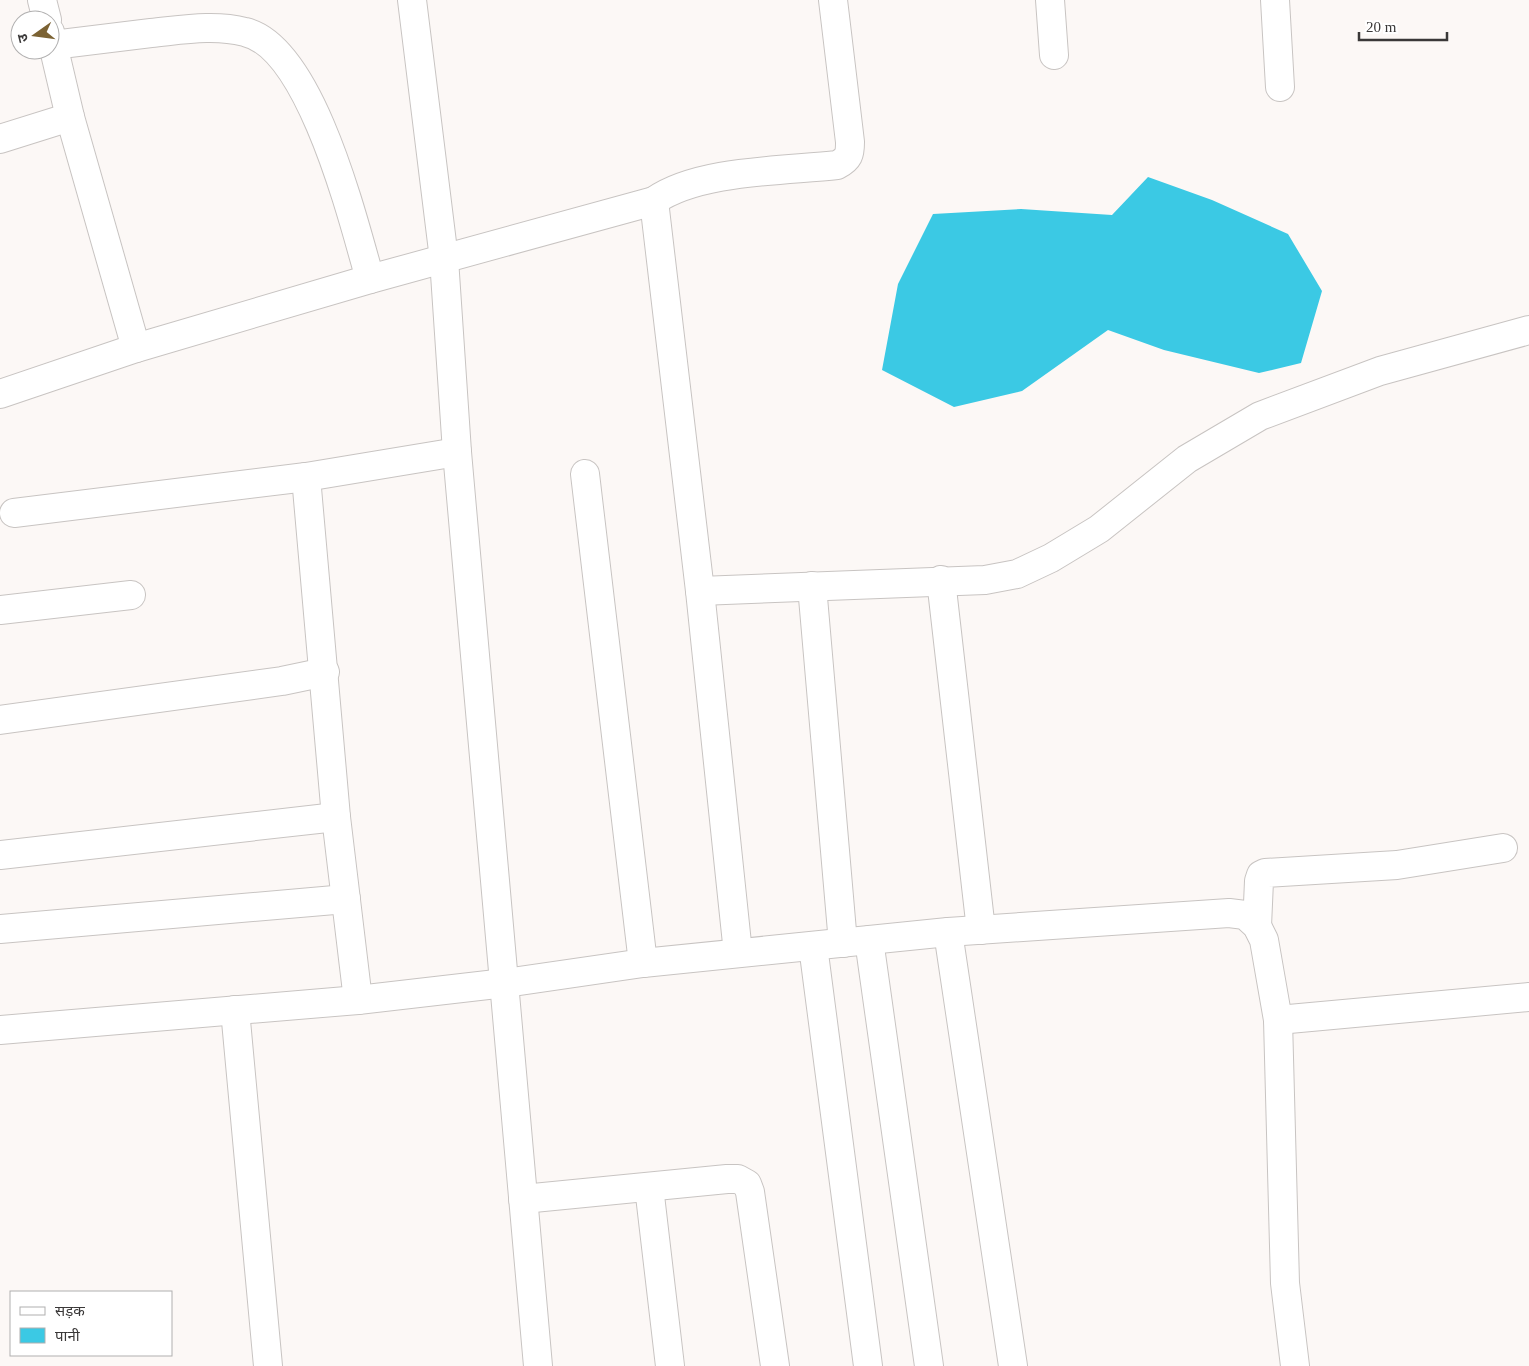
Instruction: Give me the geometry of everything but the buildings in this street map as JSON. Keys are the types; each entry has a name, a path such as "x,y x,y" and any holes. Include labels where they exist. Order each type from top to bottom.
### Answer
{"street":[{"path":"412,0 444,259 457,452 538,1366"},
{"path":"0,394 136,348 370,279 654,201 667,192 688,184 713,178 837,165 845,161 850,153 850,142 833,0"},
{"path":"1050,0 1054,55"},
{"path":"1275,0 1280,87"},
{"path":"60,32 223,27 248,32 263,40 292,70 321,126 339,175 370,279"},
{"path":"57,60 70,117 136,348"},
{"path":"0,139 70,117"},
{"path":"654,201 700,591 738,953"},
{"path":"700,591 941,580 985,580 1017,574 1051,558 1099,529 1188,459 1260,416 1380,371 1529,330"},
{"path":"14,513 306,477 457,452"},
{"path":"585,474 643,963"},
{"path":"306,477 325,672 336,817 358,1000"},
{"path":"941,580 981,930"},
{"path":"812,586 843,943"},
{"path":"0,610 131,595"},
{"path":"0,720 282,680 325,672"},
{"path":"0,854 336,817"},
{"path":"1295,1366 1284,1283 1278,1020 1264,940 1258,926 1259,882 1261,875 1265,873 1397,865 1503,848"},
{"path":"0,929 346,899"},
{"path":"0,1030 358,1000 505,983 643,963 948,932 1229,913 1245,915 1258,926"},
{"path":"948,932 1013,1366"},
{"path":"869,940 929,1366"},
{"path":"813,946 868,1366"},
{"path":"1278,1020 1529,998"},
{"path":"235,1010 268,1366"},
{"path":"523,1199 726,1179 738,1179 747,1184 750,1192 775,1366"},
{"path":"649,1187 670,1366"}],"water":[{"path":"1148,177 1212,200 1288,234 1322,291 1301,363 1259,373 1164,350 1108,330 1022,391 954,407 882,370 898,284 933,214 1021,209 1112,215"}]}
